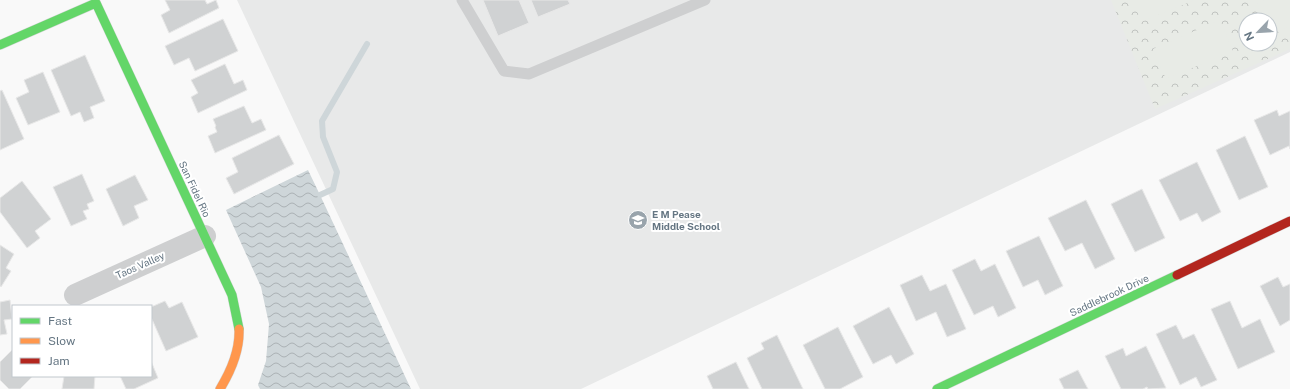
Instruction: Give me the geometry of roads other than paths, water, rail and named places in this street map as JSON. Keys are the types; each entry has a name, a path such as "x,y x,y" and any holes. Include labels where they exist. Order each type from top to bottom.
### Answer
{"street":[{"name":"San Fidel Rio","path":"0,45 96,3 232,295 239,327 236,358 229,375 220,389"},
{"name":"Saddlebrook Drive","path":"937,389 1290,221"},
{"name":"Taos Valley","path":"75,295 205,236"}],"lane":[{"path":"462,0 504,71 529,74 705,0"}],"water":[{"path":"308,170 411,389 260,389 258,385 266,361 269,324 261,287 226,210"}],"waterway":[{"path":"320,195 333,189 337,172 323,137 322,121 367,44"}],"place":[{"name":"E M Pease Middle School","path":"638,220"}]}
